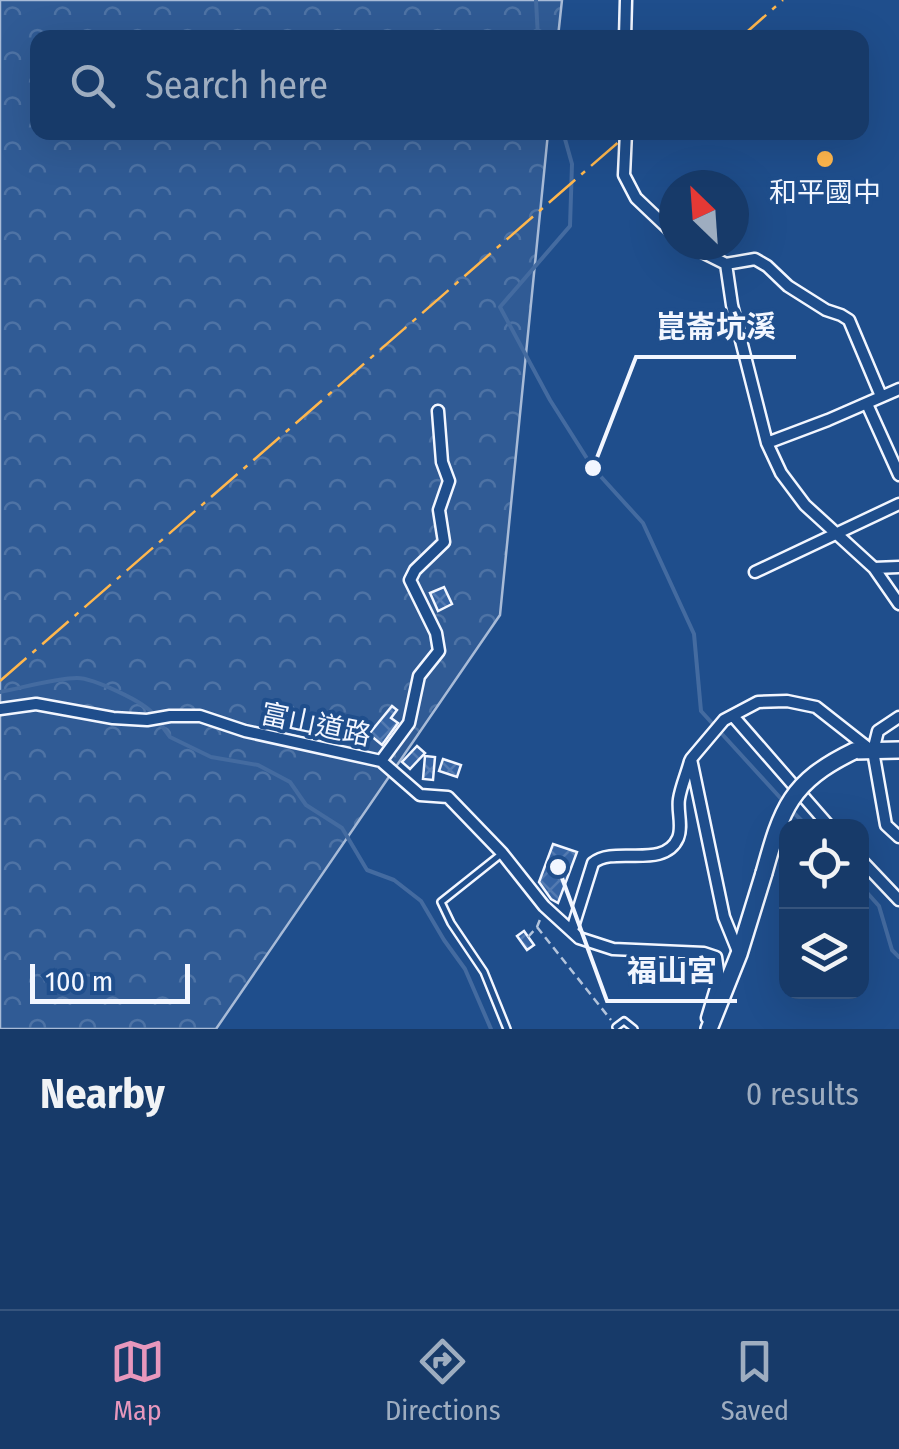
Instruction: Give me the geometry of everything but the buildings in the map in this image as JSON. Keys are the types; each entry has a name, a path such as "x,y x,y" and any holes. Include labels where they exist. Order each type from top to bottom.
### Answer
{"main road":[{"path":"709,1029 739,954 777,825 792,796 805,780 854,752 899,750"}],"street":[{"path":"626,0 626,30"},
{"path":"626,140 624,175 636,198 659,220"},
{"path":"718,260 726,264 755,259 788,286 849,320 881,396"},
{"path":"726,264 732,305 767,443 781,473 799,498 874,568 899,604"},
{"path":"767,443 899,389"},
{"path":"867,404 899,475"},
{"path":"381,761 408,723 419,676 439,651 436,633 410,580 414,570 444,542 440,510 450,481 442,462 438,412"},
{"path":"755,572 899,504"},
{"path":"874,568 899,567"},
{"path":"572,930 593,863 601,856 628,857 670,849 679,836 679,799 691,759 724,720 758,702 786,701 816,707 873,751"},
{"name":"富山道路","path":"0,709 36,704 112,718 200,716 245,731 381,761 420,795 448,798 502,853 544,906 579,938 613,950 716,957 719,978 706,1020 709,1029"},
{"path":"733,716 823,819"},
{"path":"899,717 878,731 873,751 886,824 899,837"},
{"path":"691,759 724,917 739,954"},
{"path":"869,868 899,900"}],"lane":[{"path":"502,853 441,902 484,972 506,1029"},
{"path":"616,1027 624,1020 634,1029"}],"path":[{"path":"528,937 537,927 544,906"},
{"path":"537,927 616,1027"}],"green space":[{"path":"0,0 562,0 559,30 30,30 30,140 547,140 500,615 216,1029 0,1029"}],"waterway":[{"path":"536,0 538,30"},
{"path":"565,140 572,164 570,226 500,307 550,400 593,468 643,523 694,634 701,711 785,803"},
{"path":"0,692 85,679 130,698 154,715"},
{"path":"159,722 170,737 211,757 258,765 290,782 306,805 342,828 367,870 394,880 421,901 465,969 491,1029"},
{"path":"791,810 800,819"},
{"path":"869,895 879,906 892,950 899,957"}],"power":[{"path":"749,30 783,0"},
{"path":"0,681 621,140"}],"place":[{"name":"和平國中","path":"825,159"},
{"name":"崑崙坑溪","path":"593,468"},
{"name":"福山宮","path":"558,867"}]}
